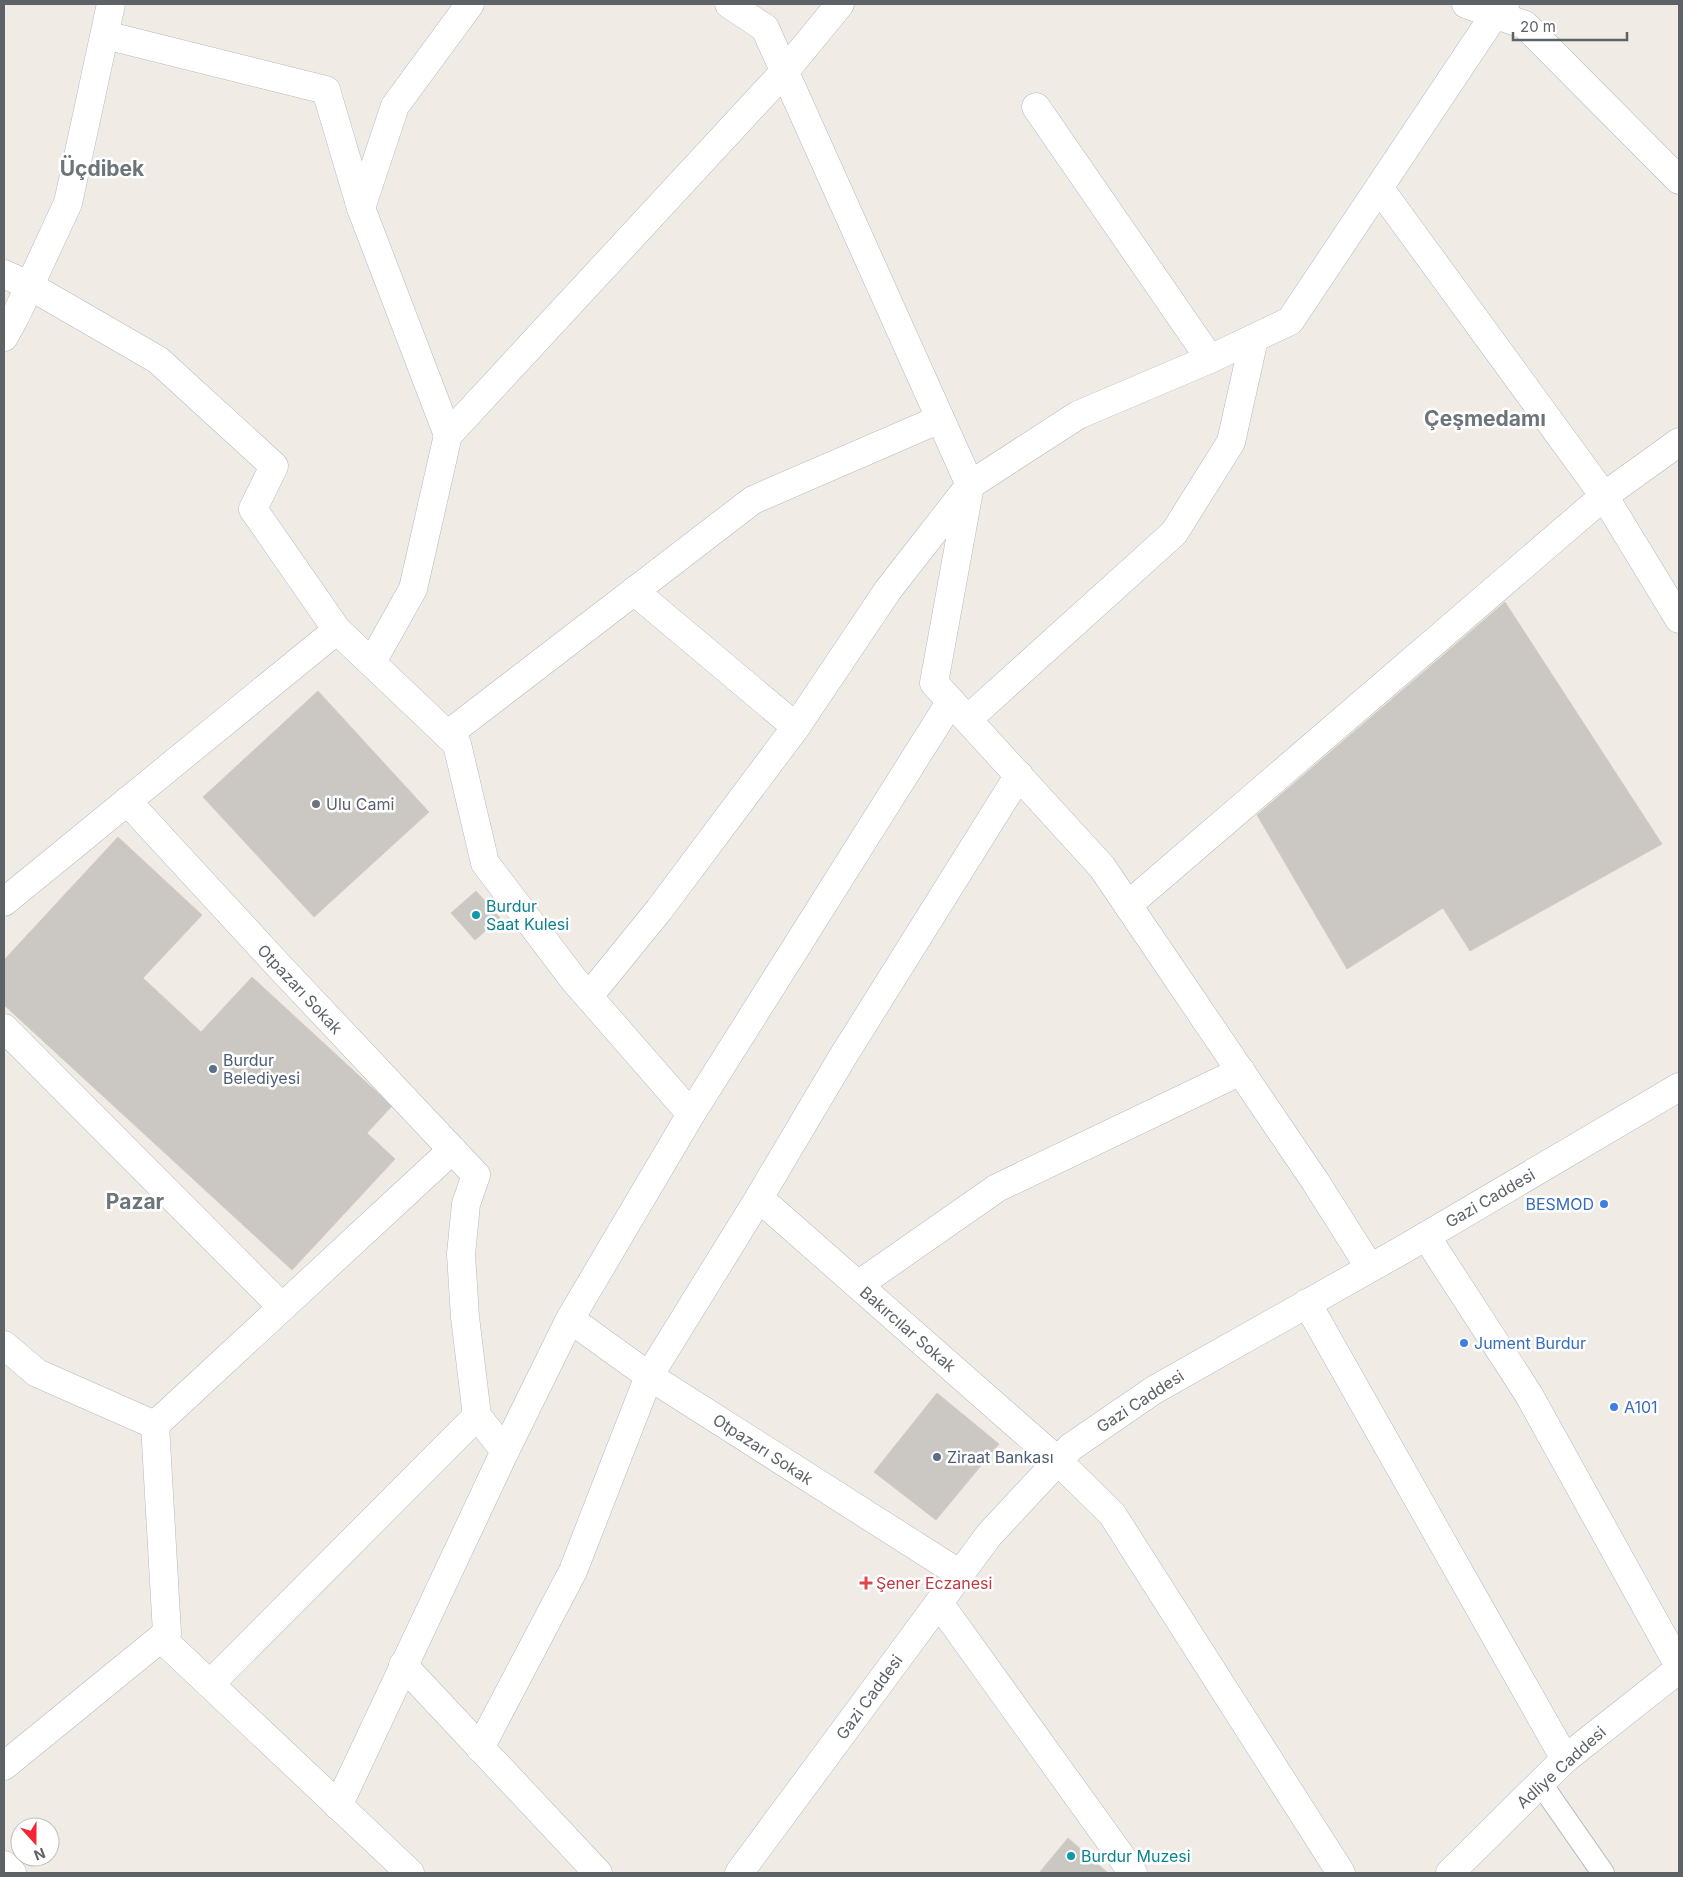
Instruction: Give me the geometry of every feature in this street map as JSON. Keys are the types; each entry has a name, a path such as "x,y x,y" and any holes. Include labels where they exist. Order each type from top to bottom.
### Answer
{"street":[{"path":"4,337 68,204 111,4"},
{"path":"361,208 395,106 470,4"},
{"path":"729,4 766,28 970,485 934,683 1102,867 1315,1181 1370,1268"},
{"path":"372,662 413,589 448,435 786,71 840,4"},
{"path":"1466,4 1500,9 1525,25 1679,180"},
{"path":"589,996 659,910 796,726 888,590 970,485 1078,415 1210,359 1290,321 1500,9"},
{"path":"105,35 326,90 361,208 448,435"},
{"path":"1036,107 1210,359"},
{"path":"1380,189 1604,496 1679,619"},
{"path":"4,274 30,286 158,360 274,466 253,509 337,630 456,744 485,863 589,996 691,1114"},
{"path":"338,1806 505,1451 570,1319 691,1114 959,710 1174,533 1231,442 1254,339"},
{"path":"447,735 753,500 940,418"},
{"path":"1128,905 1604,496 1679,442"},
{"path":"634,592 796,726"},
{"path":"4,902 337,630"},
{"path":"480,1748 573,1571 649,1376 759,1198 842,1058 1019,775"},
{"name":"Otpazarı Sokak","path":"126,801 476,1175 466,1204 461,1254 465,1317 476,1416"},
{"path":"4,1028 282,1307"},
{"path":"858,1284 997,1188 1240,1071"},
{"name":"Gazi Caddesi","path":"739,1873 989,1535 1071,1447 1154,1390 1426,1236 1679,1087"},
{"path":"155,1425 452,1150"},
{"name":"Bakırcılar Sokak","path":"759,1198 1058,1461 1112,1514 1341,1873"},
{"path":"1426,1236 1529,1395 1679,1667"},
{"path":"1307,1303 1565,1759"},
{"name":"Otpazarı Sokak","path":"570,1319 649,1376 960,1574"},
{"path":"4,1345 37,1373 155,1425"},
{"path":"210,1684 476,1416 505,1451"},
{"path":"4,1766 167,1633 155,1425"},
{"path":"939,1603 1133,1873"},
{"path":"162,1638 410,1873"},
{"path":"403,1666 598,1873"},
{"name":"Adliye Caddesi","path":"1450,1873 1565,1759 1679,1667"},
{"path":"4,1865 12,1873"}],"lane":[{"path":"1541,1784 1603,1873"}],"building":[{"path":"1505,602 1662,844 1470,951 1443,908 1347,969 1257,815"},
{"name":"Ulu Cami","path":"318,691 429,812 314,917 203,797"},
{"name":"Burdur Belediyesi","path":"118,837 202,915 143,978 201,1032 252,977 392,1106 367,1133 395,1159 292,1270 4,1005 4,960"},
{"name":"Burdur Saat Kulesi","path":"476,891 500,918 475,940 451,913"},
{"path":"937,1393 999,1444 936,1520 874,1472"},
{"name":"Burdur Muzesi","path":"1068,1838 1108,1873 1039,1873"}],"place":[{"name":"Ulu Cami","path":"316,804"},
{"name":"Burdur Saat Kulesi","path":"476,915"},
{"name":"Burdur Belediyesi","path":"213,1069"},
{"name":"BESMOD","path":"1604,1204"},
{"name":"Jument Burdur","path":"1464,1343"},
{"name":"A101","path":"1614,1407"},
{"name":"Ziraat Bankası","path":"937,1457"},
{"name":"Şener Eczanesi","path":"866,1583"},
{"name":"Burdur Muzesi","path":"1071,1856"}],"district":[{"name":"Üçdibek","path":"102,169"},
{"name":"Çeşmedamı","path":"1485,419"},
{"name":"Pazar","path":"135,1202"}]}
